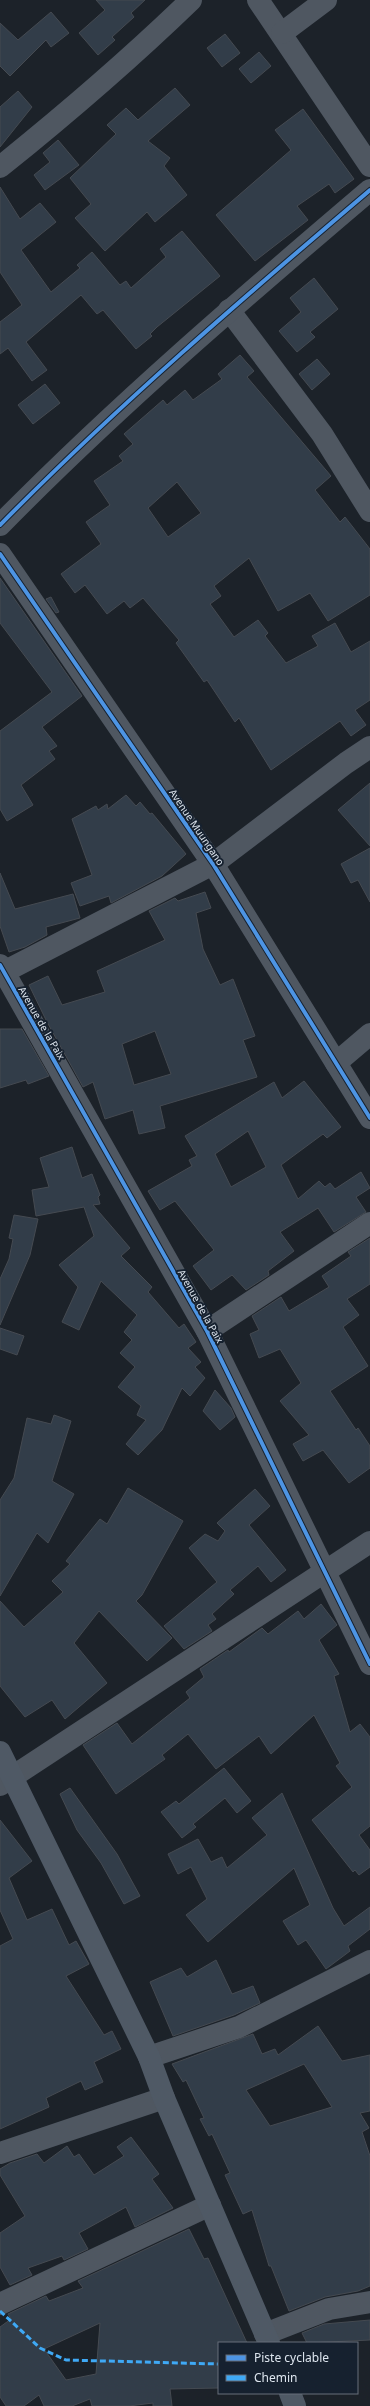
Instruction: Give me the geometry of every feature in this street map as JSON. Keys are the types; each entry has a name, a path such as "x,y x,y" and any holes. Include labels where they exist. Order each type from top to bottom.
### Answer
{"main road":[{"path":"0,1752 7,1780 149,2057 164,2098 267,2338"},
{"path":"290,2394 295,2406"}],"street":[{"path":"0,167 45,131 146,44 191,0"},
{"path":"258,0 282,33 370,166"},
{"path":"282,33 326,0"},
{"path":"0,525 67,457 229,310 370,190"},
{"path":"229,310 322,434 370,511"},
{"name":"Avenue Muungano","path":"0,554 213,864 370,1118"},
{"path":"1,970 213,864 346,763 370,747"},
{"name":"Avenue de la Paix","path":"1,970 207,1331 323,1571 370,1664"},
{"path":"336,1063 370,1034"},
{"path":"207,1331 370,1223"},
{"path":"7,1780 189,1662 323,1571 370,1542"},
{"path":"149,2057 239,2027 370,1961"},
{"path":"2,2147 164,2098"},
{"path":"0,2304 210,2205"},
{"path":"267,2338 329,2309 370,2302"}],"building":[{"path":"96,0 145,0 131,13 134,17 112,37 115,40 98,55 79,33 105,10"},
{"path":"51,12 69,33 51,47 46,40 10,76 0,66 0,23 18,40"},
{"path":"225,34 240,53 222,67 207,48"},
{"path":"259,52 271,66 251,83 239,69"},
{"path":"175,88 190,105 148,141 170,158 164,166 187,195 155,222 147,212 105,251 75,218 91,204 70,178 116,134 107,125 126,108 138,120"},
{"path":"18,91 32,107 0,147 0,107"},
{"path":"303,109 354,179 335,193 329,184 297,206 308,220 255,261 216,215 291,150 275,130"},
{"path":"58,140 79,165 45,190 34,175 50,162 43,153"},
{"path":"0,187 20,219 40,203 56,222 21,250 51,292 80,268 77,265 92,252 120,285 126,281 131,288 166,257 160,249 182,231 220,276 157,327 150,334 152,336 136,349 103,310 97,314 81,295 26,342 47,370 32,381 8,348 0,354 0,322 22,305 0,272"},
{"path":"314,278 338,309 310,332 315,337 297,352 279,331 301,312 290,298"},
{"path":"240,355 254,371 247,377 331,476 315,490 340,522 345,517 370,549 370,595 328,621 310,593 278,611 249,558 214,586 221,596 210,604 234,637 258,620 268,633 265,636 286,663 318,646 312,636 335,623 351,652 370,641 370,700 355,710 366,725 351,736 340,721 271,770 239,718 235,722 207,680 204,682 176,643 179,640 143,598 130,608 124,601 107,614 85,585 75,593 61,574 101,544 86,522 110,505 94,481 123,461 119,456 133,444 124,434 163,400 167,405 185,390 193,400 222,379 218,374","holes":["177,482 201,513 168,537 148,508"]},
{"path":"317,359 330,374 312,390 299,374"},
{"path":"45,384 60,403 33,424 18,405"},
{"path":"0,578 82,696 42,727 57,746 49,751 55,759 21,785 33,805 7,821 0,809 0,731 52,692 0,623"},
{"path":"51,597 59,612 56,613 46,599"},
{"path":"370,783 370,846 338,810"},
{"path":"126,795 136,806 140,802 150,814 152,813 186,854 162,876 111,903 109,896 80,906 71,883 92,875 72,819 96,806 98,810 107,804 108,809"},
{"path":"370,848 370,902 358,880 351,883 341,864"},
{"path":"0,873 15,909 73,894 80,918 46,927 47,935 25,947 9,952 0,926"},
{"path":"205,892 211,908 196,913 203,949 220,985 233,979 255,1036 243,1040 257,1077 160,1106 165,1128 139,1134 133,1110 105,1119 93,1082 83,1087 47,1022 29,985 48,976 62,1005 105,992 97,971 165,940 149,911 175,898 178,901","holes":["155,1031 171,1074 134,1085 122,1044"]},
{"path":"0,1029 22,1029 49,1076 28,1084 26,1080 0,1088"},
{"path":"304,1081 341,1127 327,1138 323,1134 281,1165 298,1199 319,1181 325,1187 330,1183 335,1189 361,1172 370,1188 356,1197 366,1212 334,1232 318,1208 280,1232 294,1251 268,1271 269,1275 246,1290 232,1275 211,1290 193,1266 214,1250 175,1201 160,1210 148,1191 192,1166 189,1160 197,1156 185,1136 274,1082 282,1098","holes":["248,1131 266,1167 231,1187 215,1154"]},
{"path":"72,1147 82,1178 92,1174 100,1195 98,1197 100,1204 93,1205 130,1248 121,1256 152,1287 148,1292 179,1328 184,1324 196,1342 188,1348 201,1362 195,1367 205,1378 190,1396 182,1388 162,1430 138,1455 126,1444 146,1420 137,1415 141,1406 118,1387 135,1367 120,1353 132,1340 124,1332 137,1315 101,1281 79,1330 62,1322 78,1287 59,1265 94,1236 84,1207 36,1216 32,1190 49,1187 40,1158"},
{"path":"14,1215 38,1219 30,1255 0,1325 0,1279 9,1259 13,1239 9,1238"},
{"path":"370,1238 370,1284 347,1299 359,1315 343,1327 368,1366 330,1391 356,1430 358,1428 370,1446 370,1468 349,1483 323,1450 303,1461 293,1444 309,1435 280,1401 301,1383 280,1349 259,1358 250,1334 259,1330 252,1316 281,1297 289,1311 329,1287 322,1276 351,1256 348,1252"},
{"path":"0,1328 24,1336 17,1355 0,1349"},
{"path":"215,1390 231,1408 235,1417 220,1430 203,1411"},
{"path":"54,1415 71,1421 52,1481 74,1494 48,1543 37,1533 0,1596 0,1500 14,1478 27,1418 51,1424"},
{"path":"128,1488 183,1521 142,1595 136,1601 172,1638 147,1661 99,1611 74,1643 107,1683 65,1719 52,1700 25,1717 0,1686 0,1601 24,1627 63,1592 52,1581 70,1564 66,1561 100,1519 107,1524"},
{"path":"255,1489 270,1506 249,1525 286,1570 271,1582 258,1566 230,1590 234,1594 212,1614 216,1619 208,1625 212,1631 184,1649 164,1626 217,1582 189,1548 205,1534 218,1541 225,1531 217,1523"},
{"path":"321,1604 337,1625 319,1640 339,1674 334,1676 350,1732 360,1724 370,1737 370,1826 359,1835 370,1850 370,1867 359,1875 355,1870 353,1872 312,1820 352,1787 336,1766 340,1763 314,1715 271,1754 259,1736 216,1769 188,1734 162,1755 165,1759 116,1794 83,1745 117,1723 132,1744 190,1698 186,1692 204,1677 200,1669 228,1650 229,1652 262,1628 268,1634 298,1611 304,1619"},
{"path":"224,1768 251,1801 237,1813 225,1798 193,1824 196,1827 182,1838 161,1812 176,1801 179,1804"},
{"path":"70,1788 117,1854 140,1896 124,1904 101,1863 77,1830 60,1794"},
{"path":"282,1793 333,1908 344,1926 370,1907 370,1929 348,1946 350,1951 326,1969 306,1940 298,1945 283,1921 310,1905 294,1868 208,1942 186,1915 207,1899 191,1867 178,1874 168,1854 198,1839 211,1862 222,1857 227,1868 267,1835 252,1818"},
{"path":"0,1820 32,1861 9,1878 27,1920 52,1909 69,1945 76,1941 89,1964 66,1976 104,2035 112,2031 121,2049 94,2062 103,2082 85,2090 81,2081 46,2098 49,2107 0,2129 0,1946 13,1939 0,1910"},
{"path":"216,1960 232,1994 253,1986 260,2003 234,2015 173,2036 150,1982 181,1968 187,1977"},
{"path":"318,2026 342,2061 370,2055 370,2111 360,2113 369,2128 362,2132 370,2156 370,2286 358,2291 325,2297 289,2311 271,2266 269,2266 252,2210 243,2214 225,2175 230,2173 212,2134 209,2136 200,2119 204,2118 186,2080 183,2082 172,2064 253,2034 262,2054 275,2049 278,2055","holes":["304,2064 332,2107 270,2126 246,2090"]},
{"path":"131,2137 159,2174 152,2179 173,2208 135,2227 126,2207 79,2233 88,2249 64,2260 62,2256 28,2268 32,2275 10,2285 0,2267 0,2233 25,2216 0,2175 0,2169 10,2163 37,2154 44,2163 67,2146 74,2157 79,2154 94,2175 124,2156 117,2147"},
{"path":"189,2229 204,2259 208,2258 247,2342 218,2342 218,2388 170,2389 172,2406 153,2406 153,2403 129,2406 92,2406 90,2399 72,2406 44,2406 39,2395 24,2406 6,2406 0,2397 0,2327 11,2319 8,2314 46,2296 49,2301 83,2288 78,2281","holes":["100,2323 96,2374 66,2380 44,2349"]},
{"path":"370,2320 370,2340 306,2342 302,2333 324,2324"}],"marked path":[{"path":"0,2311 40,2348 66,2360 218,2364"}],"cycle path":[{"path":"0,525 89,438 181,353 370,190"},
{"path":"0,554 213,864 370,1118"},
{"path":"0,965 207,1331 370,1664"}]}
